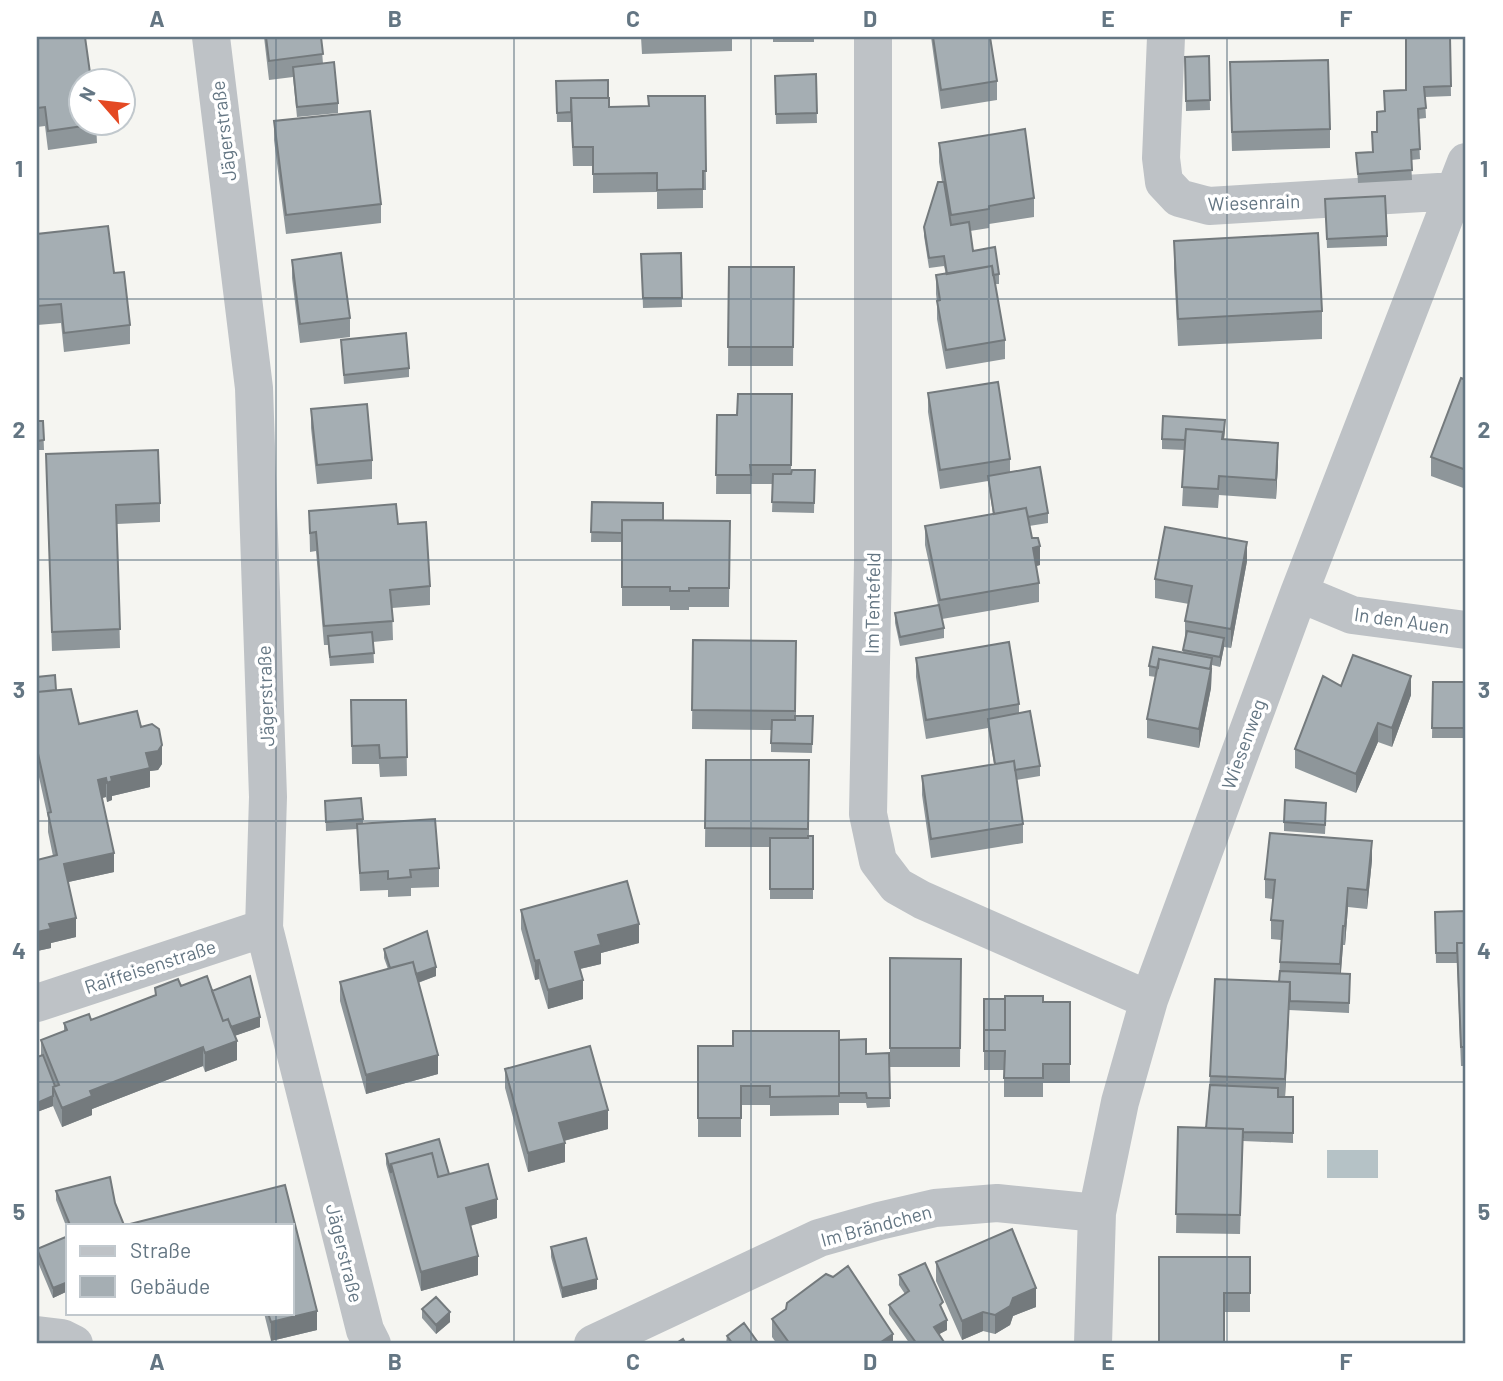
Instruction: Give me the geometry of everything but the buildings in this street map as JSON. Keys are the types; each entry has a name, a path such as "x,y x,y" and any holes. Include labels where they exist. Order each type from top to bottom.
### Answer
{"street":[{"name":"Jägerstraße","path":"211,37 254,388 268,797 264,928 365,1330 372,1344"},
{"name":"Im Tentefeld","path":"873,37 873,561 868,814 878,861 897,886 922,900 1149,1000"},
{"name":"Wiesenrain","path":"1166,37 1161,158 1164,182 1179,198 1209,206 1461,176"},
{"name":"Wiesenweg","path":"1093,1344 1097,1213 1120,1102 1149,1000 1299,593 1461,176"},
{"name":"In den Auen","path":"1299,593 1352,615 1466,630"},
{"name":"Raiffeisenstraße","path":"37,1003 264,928"},
{"name":"Im Brändchen","path":"593,1344 819,1238 879,1221 936,1209 997,1203 1097,1213"},
{"path":"37,1335 62,1338 74,1344"}],"shaded area":[{"path":"1327,1150 1378,1150 1378,1178 1327,1178"}]}
